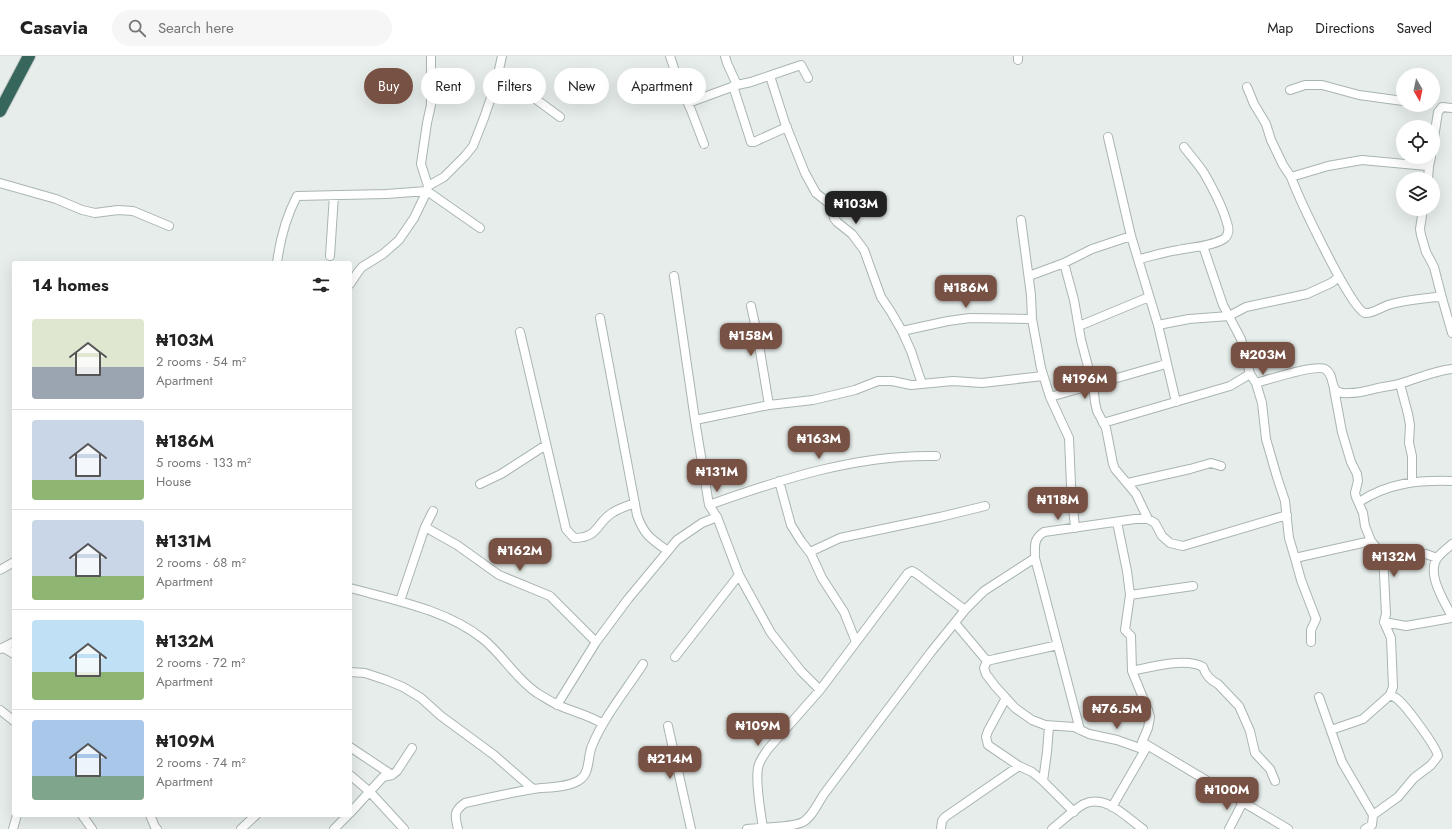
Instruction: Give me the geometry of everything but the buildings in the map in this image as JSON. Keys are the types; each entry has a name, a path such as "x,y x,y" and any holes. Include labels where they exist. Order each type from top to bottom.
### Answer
{"highway":[{"path":"0,101 22,56"},
{"path":"0,111 29,56"}],"street":[{"path":"431,56 431,105 421,164 428,188 480,228"},
{"path":"499,68 502,56"},
{"path":"670,56 674,68"},
{"path":"725,56 751,142 787,127"},
{"path":"706,96 735,85 770,76 801,65 808,78"},
{"path":"770,76 798,156 814,190 832,205 834,218 852,234 864,250 881,297 902,331 922,384"},
{"path":"1290,90 1305,85 1322,85 1359,95 1396,100"},
{"path":"1247,87 1251,98 1266,124 1271,140 1283,165 1292,177 1335,271 1363,312 1368,313 1388,305 1429,298 1442,298"},
{"path":"352,281 362,267 383,254 399,240 414,218 428,188 444,176 473,146 489,104"},
{"path":"542,104 560,117"},
{"path":"688,104 704,144"},
{"path":"1440,106 1452,108"},
{"path":"1108,137 1132,236 1158,325 1176,402"},
{"path":"1139,259 1176,250 1203,246 1224,239 1227,236 1227,223 1204,173 1184,146"},
{"path":"1292,177 1328,166 1362,160 1429,166 1429,172"},
{"path":"0,183 49,196 82,210 95,213 118,210 133,211 170,226"},
{"path":"277,261 279,245 285,223 297,196 386,194 428,188"},
{"path":"330,256 334,195"},
{"path":"1422,216 1420,229 1421,235 1426,252 1434,268 1452,333"},
{"path":"1021,220 1029,276 1032,319 1043,376 1050,397 1069,438 1075,528"},
{"path":"1029,276 1064,263 1092,249 1132,236"},
{"path":"1203,246 1223,305 1240,339 1250,374 1256,383 1262,403 1266,439 1285,501 1289,538 1301,580 1316,619 1311,630 1311,642"},
{"path":"1064,263 1093,385 1095,402 1106,428 1113,464 1136,494 1148,519"},
{"path":"674,276 709,505 717,517 739,575 771,633 800,671 820,690"},
{"path":"1158,325 1189,319 1229,316 1246,307 1307,294 1331,283 1339,277"},
{"path":"1079,326 1149,297"},
{"path":"751,306 758,333 769,405"},
{"path":"600,318 637,515 643,531 656,543 668,551"},
{"path":"902,331 970,318 1032,319"},
{"path":"520,332 566,529 574,538 584,538 594,532 610,514 635,503"},
{"path":"1050,397 1166,364"},
{"path":"1256,383 1296,372 1319,368 1326,370 1334,389 1342,432 1351,462 1358,474 1355,493 1365,526 1371,542 1383,555 1386,614 1384,622 1391,638 1393,687 1390,695 1363,718 1331,730"},
{"path":"1334,389 1339,393 1349,394 1400,384 1438,370 1452,370"},
{"path":"1103,423 1230,386 1250,374"},
{"path":"695,420 769,405 825,397 856,390 878,381 922,384 953,381 982,383 1043,376"},
{"path":"1400,384 1410,425 1409,443 1412,456 1412,481"},
{"path":"480,484 501,474 546,445"},
{"path":"709,505 779,481 864,461 909,456 936,456"},
{"path":"1128,483 1210,463 1221,466"},
{"path":"779,481 791,525 810,552 822,578 844,612 856,642"},
{"path":"1358,502 1373,493 1412,481 1452,481"},
{"path":"810,552 840,538 985,506"},
{"path":"400,601 425,527 434,511"},
{"path":"1080,730 1035,558 1035,542 1038,536 1044,532 1134,519 1148,519 1155,523 1162,536 1170,543 1183,546 1287,515"},
{"path":"558,705 596,642 628,599 677,540 702,523 717,517"},
{"path":"1117,522 1127,571 1130,595 1125,630 1131,636 1132,671 1150,718 1148,728 1142,742 1146,750"},
{"path":"425,527 457,545 499,575 515,580 550,596 596,642"},
{"path":"1295,558 1371,542"},
{"path":"1384,622 1406,626 1452,618 1433,576 1437,558 1452,544"},
{"path":"1383,555 1426,554 1437,558"},
{"path":"747,829 803,822 811,814 931,652 965,610 984,591 1035,558"},
{"path":"0,570 12,563"},
{"path":"762,828 757,781 758,768 762,758 768,749 820,690 902,579 912,571 965,610"},
{"path":"675,657 739,575"},
{"path":"1130,595 1193,586"},
{"path":"352,589 400,601 470,629 485,640 514,672 535,692 558,705 588,716 603,724"},
{"path":"954,623 987,661"},
{"path":"2,649 12,643"},
{"path":"987,661 1058,644"},
{"path":"2,649 12,653"},
{"path":"987,661 984,668 986,674 1015,708 1032,720 1049,726 1074,727 1088,734 1117,740 1146,750"},
{"path":"1132,671 1183,663 1197,663 1203,667 1204,673 1218,684 1239,706 1250,731 1255,753 1270,769 1275,781"},
{"path":"458,829 455,814 457,809 465,803 533,789 566,785 578,781 584,776 588,768 591,748 603,724 643,664"},
{"path":"352,672 379,678 403,687 421,698 441,716 494,754 533,789"},
{"path":"1373,815 1398,797 1414,778 1431,765 1438,756 1434,745 1405,708 1397,698 1390,695"},
{"path":"1319,697 1342,762 1373,815 1372,825 1365,829"},
{"path":"1006,698 988,731 986,741 992,748 1043,780 1074,812"},
{"path":"0,710 12,719"},
{"path":"668,726 691,829"},
{"path":"1043,780 1049,726"},
{"path":"1142,742 1288,829"},
{"path":"352,748 392,775"},
{"path":"352,811 383,777 392,775 401,765 412,748"},
{"path":"1112,807 1146,750"},
{"path":"940,829 944,817 1019,766"},
{"path":"352,777 370,792 404,829"},
{"path":"1052,829 1083,804 1090,801 1106,803 1139,828"},
{"path":"1229,829 1244,802"},
{"path":"13,829 17,817"},
{"path":"83,817 92,829"},
{"path":"151,817 155,827 158,829"},
{"path":"241,829 250,817"},
{"path":"334,829 346,817"}]}
